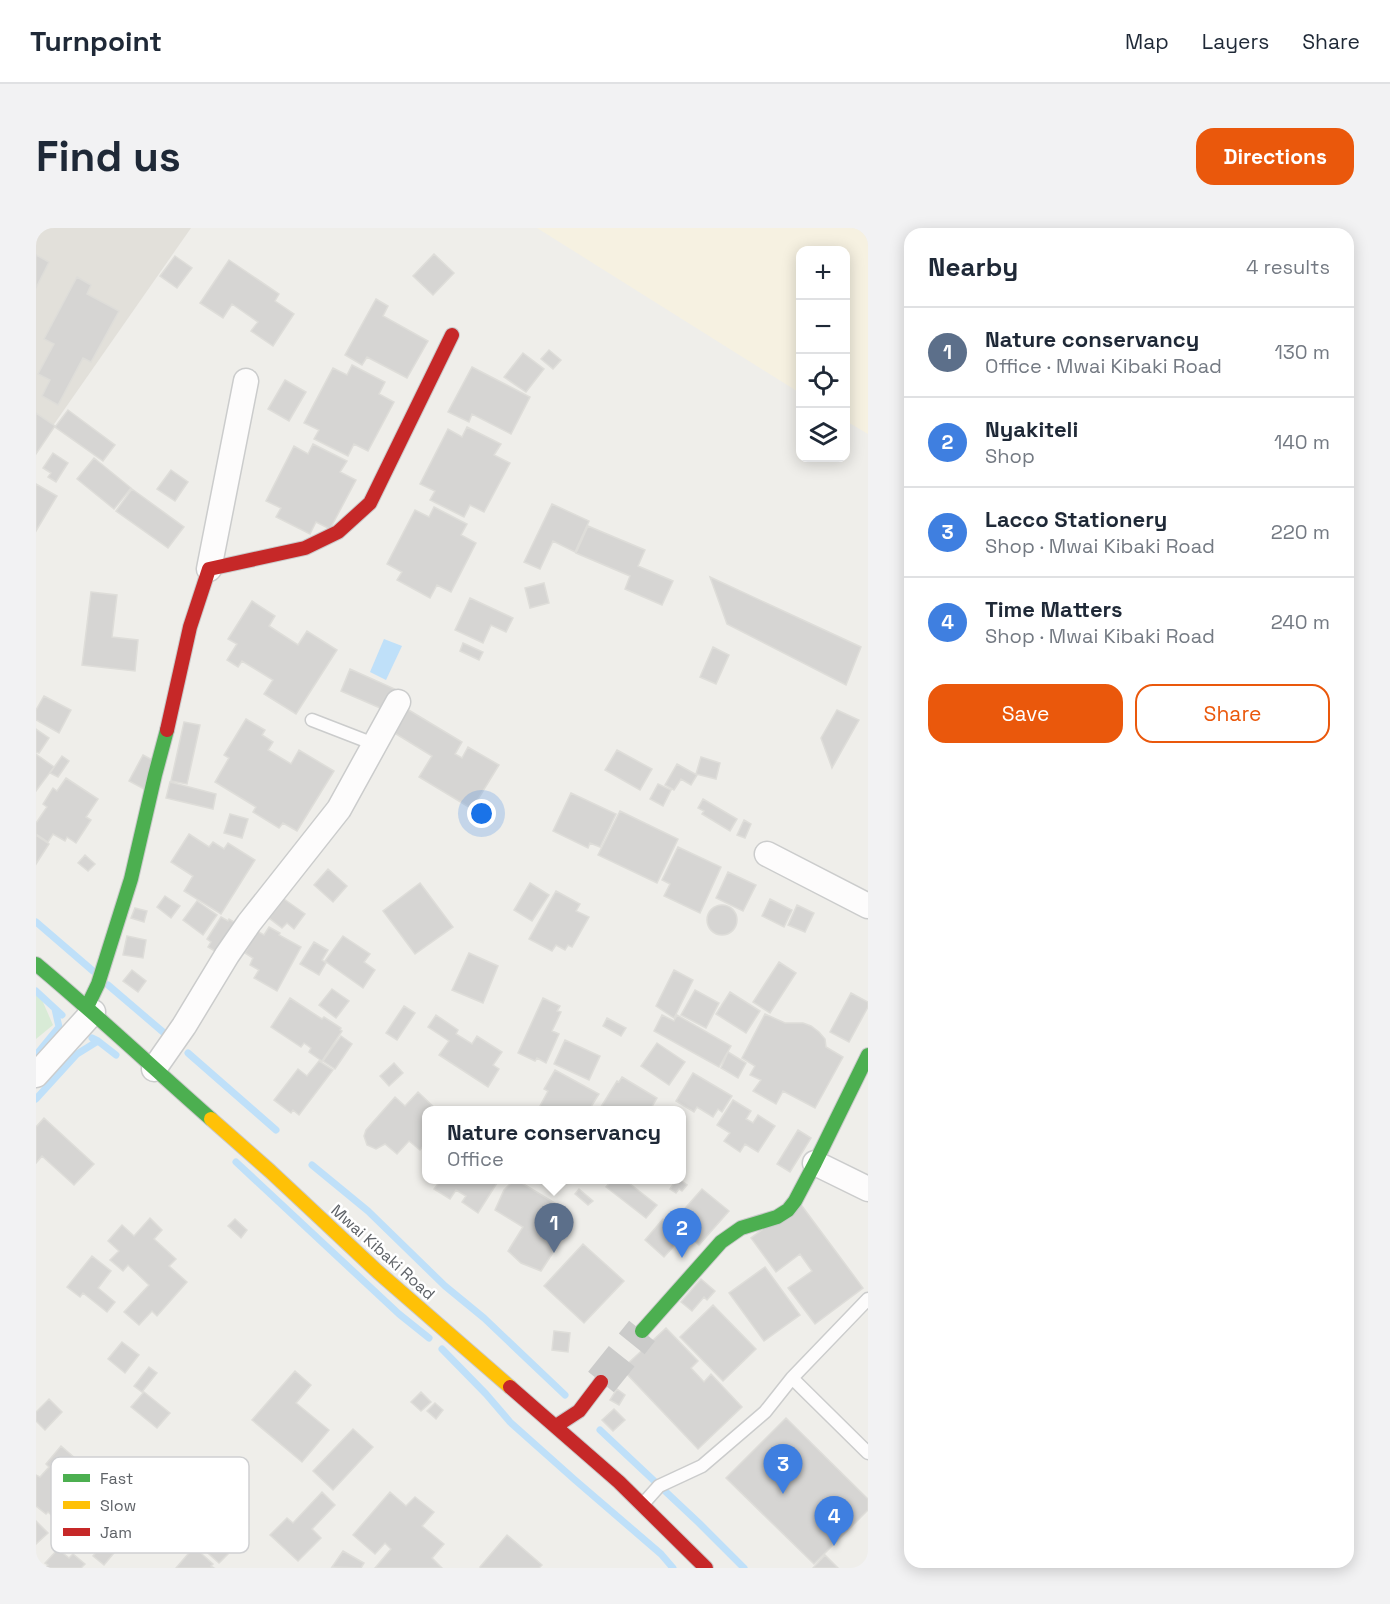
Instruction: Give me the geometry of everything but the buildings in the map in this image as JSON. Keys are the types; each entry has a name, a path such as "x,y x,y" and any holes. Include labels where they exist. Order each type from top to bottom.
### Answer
{"street":[{"path":"209,569 305,548 338,532 370,503 452,335"},
{"path":"36,1075 90,1010 110,951 131,879 190,627 209,569 246,381"},
{"path":"154,1069 244,931 339,809 398,702"},
{"path":"767,854 868,906"},
{"name":"Mwai Kibaki Road","path":"36,964 270,1171 378,1272 620,1482 706,1568"},
{"path":"642,1331 721,1242 741,1228 777,1217 788,1210 815,1163 868,1055"},
{"path":"815,1163 868,1189"},
{"path":"556,1426 579,1411 601,1382"}],"lane":[{"path":"312,720 374,744"},
{"path":"642,1504 659,1486 702,1466 765,1412 792,1378 868,1299"},
{"path":"792,1378 868,1454"}],"shaded area":[{"path":"36,228 191,228 36,450"}],"green space":[{"path":"36,992 39,993 53,1025 36,1039"}],"sand":[{"path":"537,228 868,228 868,434 850,423 850,246 796,246 796,390"}],"water":[{"path":"384,639 402,646 386,680 370,672"}],"waterway":[{"path":"36,922 93,971"},
{"path":"108,985 163,1032"},
{"path":"36,991 62,1015"},
{"path":"36,1055 59,1027 55,1009"},
{"path":"92,1038 116,1055"},
{"path":"36,1099 77,1054 98,1041"},
{"path":"188,1053 276,1130"},
{"path":"236,1162 399,1314 429,1338"},
{"path":"312,1165 368,1211 445,1286 484,1318 565,1395"},
{"path":"442,1349 510,1422 661,1554 673,1568"},
{"path":"600,1430 744,1568"}],"tunnel":[{"path":"601,1382 642,1331"}],"traffic: fast":[{"path":"87,1007 98,984 131,879 167,730"},
{"path":"36,964 211,1119"},
{"path":"642,1331 721,1242 741,1228 777,1217 788,1210 815,1163 868,1055"}],"traffic: slow":[{"path":"211,1119 378,1272 510,1387"}],"traffic: jam":[{"path":"167,730 190,627 209,569 305,548 338,532 370,503 452,335"},
{"path":"556,1426 579,1411 601,1382"},
{"path":"510,1387 619,1482 706,1568"}],"place":[{"name":"Nature conservancy","path":"554,1253"},
{"name":"Nyakiteli","path":"682,1258"},
{"name":"Lacco Stationery","path":"783,1494"},
{"name":"Time Matters","path":"834,1546"}]}
